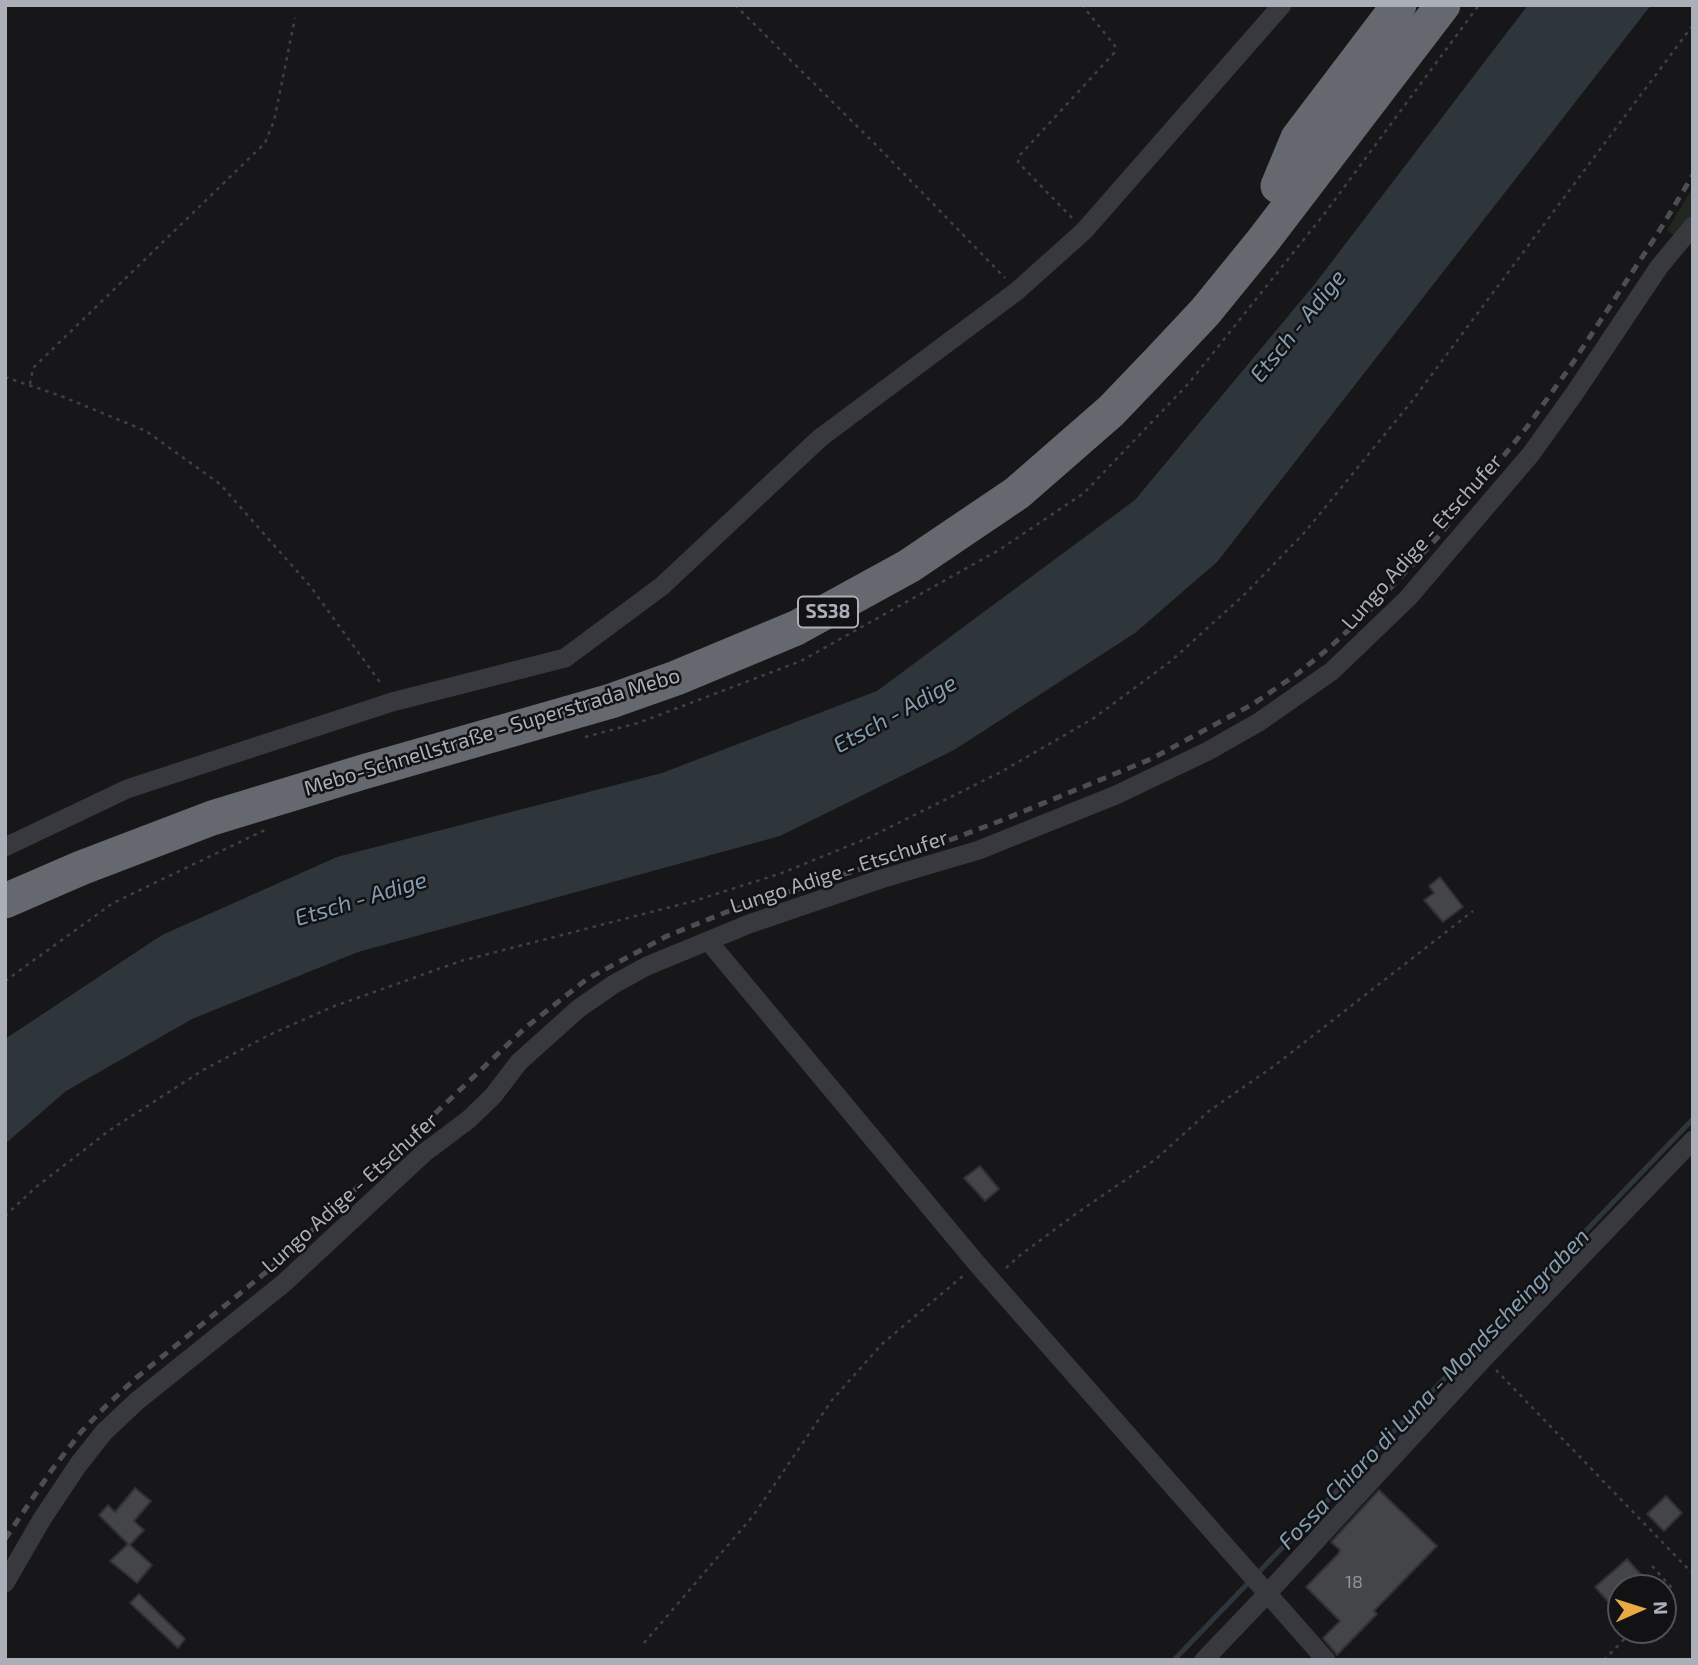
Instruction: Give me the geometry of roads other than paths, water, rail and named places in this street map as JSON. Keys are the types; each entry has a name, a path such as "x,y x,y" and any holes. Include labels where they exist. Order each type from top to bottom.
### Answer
{"highway":[{"path":"1278,186 1297,138 1399,5"},
{"name":"Mebo-Schnellstraße - Superstrada Mebo","path":"5,877 129,823 208,795 527,702 687,652 745,628 818,592 913,538 964,505 1036,450 1094,398 1156,334 1211,271 1417,5"},
{"name":"Mebo-Schnellstraße - Superstrada Mebo","path":"5,901 81,868 212,818 584,709 676,678 796,628 909,566 1017,492 1111,411 1157,363 1205,312 1262,242 1443,5"}],"street":[{"path":"5,847 127,789 392,702 565,658 662,586 820,438 1017,291 1084,231 1282,5"},
{"name":"Lungo Adige - Etschufer","path":"5,1583 43,1518 78,1465 104,1433 137,1401 284,1283 424,1153 468,1120 493,1096 519,1062 578,1009 647,966 777,914 979,850 1116,794 1208,751 1259,722 1332,671 1408,598 1531,454 1659,267 1693,226"},
{"path":"709,942 978,1265 1326,1660"},
{"path":"1204,1660 1484,1358 1693,1140"}],"water":[{"name":"Etsch - Adige","path":"1528,5 1651,5 1217,562 1135,633 954,750 780,836 358,952 192,1019 66,1091 5,1144 5,1039 162,935 337,857 662,773 877,691 1135,500 1314,285"}],"waterway":[{"name":"Fossa Chiaro di Luna - Mondscheingraben","path":"1257,1574 1693,1119"},
{"name":"Fossa Chiaro di Luna - Mondscheingraben","path":"1174,1660 1250,1581"}],"railway":[{"path":"5,1539 51,1471 81,1432 106,1406 136,1378 281,1260 525,1028 587,979 667,936 729,911 942,843 1151,759 1253,704 1297,674 1365,615 1438,537 1527,427 1570,367 1693,175"}]}
